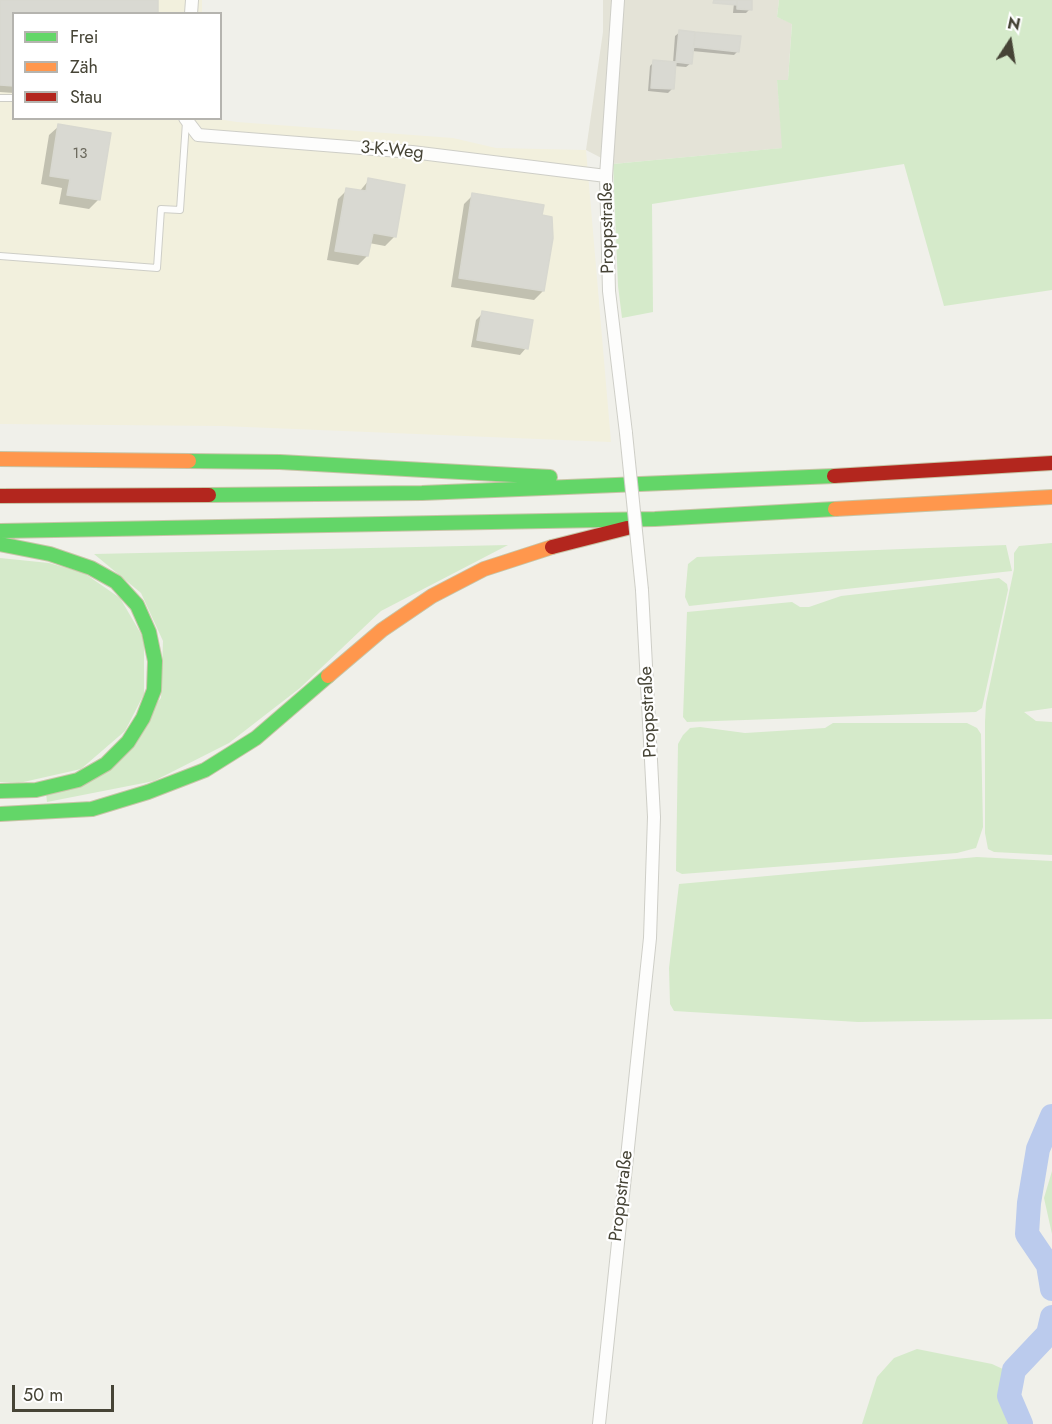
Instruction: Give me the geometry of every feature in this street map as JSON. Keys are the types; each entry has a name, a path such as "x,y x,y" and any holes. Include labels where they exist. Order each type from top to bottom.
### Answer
{"highway":[{"path":"0,459 280,462 522,474 616,486"},
{"path":"0,496 387,494 616,486 1052,463"},
{"path":"0,531 655,519 1052,497"},
{"path":"0,814 38,814 92,809 148,792 205,770 256,738 381,630 432,596 484,569 527,554 595,538 655,519"},
{"path":"0,544 51,554 91,568 116,582 137,604 149,632 156,661 154,690 143,718 128,742 106,764 78,780 36,790 0,791"}],"street":[{"name":"Proppstraße","path":"599,1424 650,938 654,817 642,590 609,291 606,176 618,0"},
{"name":"3-K-Weg","path":"185,120 198,135 412,152 606,176"}],"lane":[{"path":"0,256 157,268 161,209 180,210 185,120"}],"shaded area":[{"path":"0,0 202,0 202,12 12,12 12,120 222,120 453,138 496,148 586,150 611,442 222,426 0,424"},
{"path":"603,0 779,0 777,17 792,23 788,80 777,80 783,148 613,164 586,150 603,32"}],"green space":[{"path":"779,0 1052,0 1052,290 944,306 904,164 652,204 653,312 622,318 618,286 613,164 782,148 777,80 788,80 792,24 777,17"},
{"path":"1052,543 1052,708 1024,712 1036,721 1052,722 1052,855 994,852 988,849 985,833 986,703 1014,569 1014,553 1019,546"},
{"path":"508,545 381,611 300,688 229,743 154,781 47,802 46,793 86,783 161,698 163,641 141,593 94,554"},
{"path":"1006,545 1012,571 689,606 685,597 688,564 697,557"},
{"path":"0,558 49,563 84,573 120,598 144,639 144,694 125,731 81,769 19,783 0,782"},
{"path":"999,578 1007,584 1008,590 982,708 976,712 687,722 683,717 687,612 792,602 800,607 809,607 841,596"},
{"path":"833,723 967,723 977,728 981,734 983,827 976,848 957,853 682,874 676,871 678,744 690,728 700,727 745,733 825,728"},
{"path":"977,857 1052,861 1052,1019 858,1022 674,1011 670,1004 669,968 679,884"},
{"path":"1052,1171 1052,1234 1044,1198"},
{"path":"917,1349 992,1364 1005,1370 1003,1411 1008,1424 862,1424 877,1377 894,1358"}],"building":[{"path":"0,0 158,0 158,12 12,12 12,86 0,85"},
{"path":"714,0 737,0 737,5 713,3"},
{"path":"737,0 752,0 752,10 737,9"},
{"path":"679,30 695,32 692,64 676,62"},
{"path":"695,32 741,36 739,52 694,47"},
{"path":"653,60 676,62 674,89 651,88"},
{"path":"58,124 111,133 100,200 67,195 70,179 50,176"},
{"path":"368,178 405,185 396,237 373,233 368,256 335,251 346,188 366,191"},
{"path":"472,193 544,205 542,215 552,217 553,238 544,291 459,278"},
{"path":"482,311 533,320 528,349 477,340"}],"waterway":[{"path":"1052,1116 1038,1149 1029,1203 1027,1234 1048,1265 1052,1289"},
{"path":"1021,1424 1009,1396 1014,1370 1048,1334 1052,1317"}],"traffic: fast":[{"path":"189,461 280,462 550,477"},
{"path":"209,495 422,493 834,476"},
{"path":"0,531 655,519 835,509"},
{"path":"0,544 50,554 91,568 116,582 137,605 149,632 155,661 154,690 143,718 128,742 106,764 78,780 36,790 0,791"},
{"path":"0,814 92,809 148,792 205,770 256,738 328,676"}],"traffic: slow":[{"path":"0,459 189,461"},
{"path":"835,509 1052,497"},
{"path":"328,676 382,630 432,596 484,569 552,547"}],"traffic: jam":[{"path":"834,476 1052,463"},
{"path":"0,496 209,495"},
{"path":"552,547 627,528"}]}
